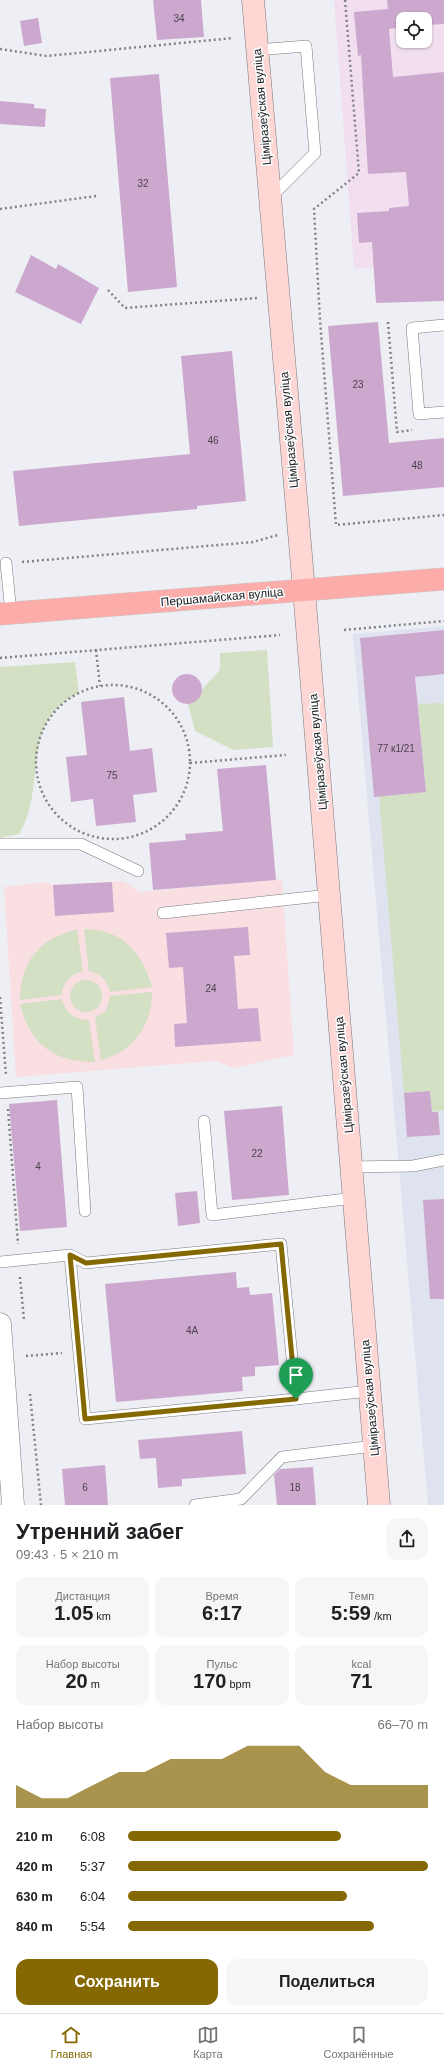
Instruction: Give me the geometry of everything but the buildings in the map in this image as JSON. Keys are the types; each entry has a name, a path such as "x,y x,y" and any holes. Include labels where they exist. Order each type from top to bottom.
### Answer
{"main road":[{"name":"Ціміразеўская вуліца","path":"253,0 304,590 379,1505"},
{"name":"Першамайская вуліца","path":"5,613 444,579"}],"street":[{"path":"0,1324 3,1420 13,1505"}],"lane":[{"path":"257,50 306,46 315,154 270,198"},
{"path":"444,325 412,328 419,414 444,412"},
{"path":"5,613 6,563"},
{"path":"0,844 80,844 138,871"},
{"path":"163,913 329,895"},
{"path":"0,1093 77,1087 85,1211"},
{"path":"204,1121 212,1215 354,1198"},
{"path":"351,1167 413,1166 444,1160"},
{"path":"0,1262 70,1255 86,1263 281,1244 296,1399"},
{"path":"70,1255 85,1419 369,1391"},
{"path":"195,1505 241,1502 282,1457 374,1446"}],"path":[{"path":"345,0 359,173 314,209 320,320 336,524 444,515"},
{"path":"0,49 47,56 234,38"},
{"path":"0,209 96,196"},
{"path":"108,290 125,308 257,298"},
{"path":"6,563 253,542 278,535"},
{"path":"344,630 444,621"},
{"path":"0,658 280,635"},
{"path":"96,650 100,686"},
{"path":"120,684 146,691 168,706 184,728 191,754 190,778 181,801 165,821 144,834 120,840 95,838 73,828 54,812 41,791 36,767 39,740 50,716 69,698 93,686 100,686 120,684"},
{"path":"190,763 286,755"},
{"path":"26,1356 79,1351"}],"shaded area":[{"path":"334,0 444,0 444,262 354,269"},
{"path":"444,626 444,1505 428,1505 353,634"},
{"path":"282,879 294,1055 233,1068 216,1061 16,1077 4,887 46,882 53,885 124,881 140,892"}],"green space":[{"path":"267,650 273,747 233,750 195,731 188,704 220,670 220,653"},
{"path":"75,662 79,693 60,705 48,720 41,738 32,796 27,816 19,834 0,838 0,667"},
{"path":"444,703 444,1110 432,1112 430,1091 404,1093 379,796 426,792 418,704"},
{"path":"77,929 83,971 71,976 65,982 62,995 20,1000 24,974 28,963 35,954 52,939"},
{"path":"84,929 109,933 120,938 136,953 148,974 152,987 110,992 103,978 89,971"},
{"path":"83,980 89,980 99,987 102,996 101,1002 95,1009 89,1012 83,1012 73,1005 70,999 70,993 77,983"},
{"path":"152,992 149,1015 145,1026 139,1035 123,1050 113,1056 101,1060 95,1018 106,1011 110,996"},
{"path":"62,999 63,1004 71,1015 79,1019 89,1020 95,1062 67,1059 55,1054 37,1040 30,1030 24,1018 20,1004"}],"route":[{"path":"281,1244 296,1399 85,1419 70,1255 86,1263 281,1244"}]}
